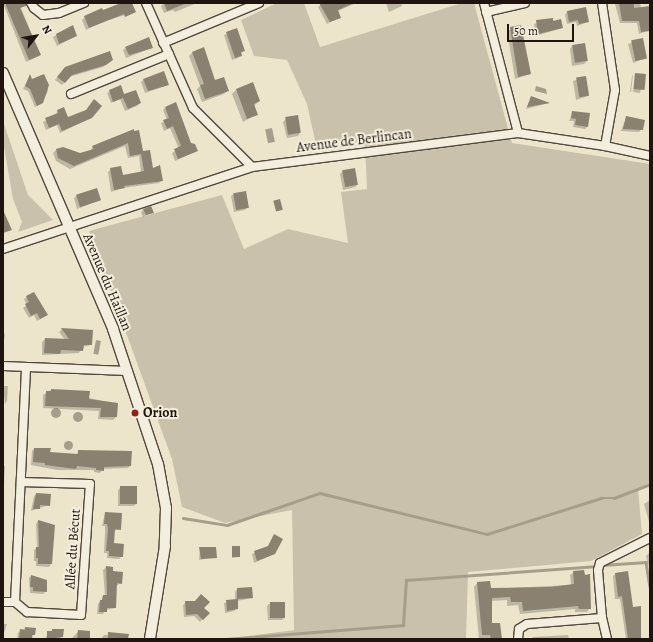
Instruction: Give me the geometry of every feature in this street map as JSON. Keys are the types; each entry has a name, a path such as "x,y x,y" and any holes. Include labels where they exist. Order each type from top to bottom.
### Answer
{"street":[{"path":"31,3 34,8 43,15 59,13 84,3"},
{"path":"146,3 193,108 252,167"},
{"path":"163,43 259,3"},
{"path":"484,3 518,133"},
{"path":"486,12 525,3"},
{"path":"602,3 615,90 605,146"},
{"path":"71,94 169,54"},
{"name":"Avenue du Haillan","path":"3,73 113,329 158,464 166,508 163,566 150,639"},
{"name":"Avenue de Berlincan","path":"3,249 252,167 518,133 605,146 650,156"},
{"path":"3,366 127,371"},
{"path":"3,602 15,602 26,368"},
{"name":"Allée du Bécut","path":"15,602 27,612 81,615 90,484 21,482"},
{"path":"607,639 602,618 598,570 600,563 650,538"},
{"path":"518,639 519,629 527,624 602,618"}],"shaded area":[{"path":"277,3 304,3 320,47 462,3 474,3 512,143 650,164 650,484 638,489 642,534 591,561 468,572 466,639 225,639 294,630 292,510 225,523 182,507 172,459 89,231 222,195 244,249 288,229 348,243 341,192 367,189 365,145 317,149 307,104 287,60 254,56 241,20"},
{"path":"536,86 546,89 547,94 535,91"},
{"path":"3,121 28,195 53,220 18,232 22,222 13,199 3,141"},
{"path":"272,128 275,142 268,143 265,129"},
{"path":"96,340 101,341 98,355 93,354"},
{"path":"54,408 58,408 60,409 60,417 54,418 51,415 51,411"},
{"path":"78,412 83,417 78,422 73,417"},
{"path":"66,441 70,441 72,445 70,449 66,449 64,447 64,443"}],"building":[{"path":"5,3 26,3 26,6 20,8 41,55 29,60"},
{"path":"121,3 132,3 136,12 125,17 124,14 89,28 84,16 102,8 103,10"},
{"path":"164,3 187,3 167,11"},
{"path":"319,3 354,3 338,10 341,18 330,22"},
{"path":"619,3 634,3 634,8 650,6 650,31 641,32 639,21 622,21"},
{"path":"586,7 589,22 579,24 578,20 569,22 567,11"},
{"path":"553,18 553,21 561,19 563,28 538,34 536,20"},
{"path":"73,25 77,36 59,44 56,34"},
{"path":"521,25 531,74 518,77 510,27"},
{"path":"237,28 245,51 241,52 242,56 235,58 226,32"},
{"path":"149,37 153,48 129,55 125,47"},
{"path":"643,38 647,59 635,61 631,40"},
{"path":"585,43 588,61 575,63 572,45"},
{"path":"204,47 215,80 224,77 229,91 205,99 200,85 204,84 192,52"},
{"path":"110,51 113,60 106,65 72,75 65,83 57,77 65,67"},
{"path":"164,71 169,85 148,91 143,79"},
{"path":"635,73 646,74 645,90 634,89"},
{"path":"30,74 32,79 44,74 49,85 43,103 37,106 30,89 25,86"},
{"path":"586,76 589,96 579,97 576,78"},
{"path":"253,82 260,101 254,104 258,115 247,119 236,89"},
{"path":"121,85 124,94 136,90 141,103 128,109 123,98 113,102 109,90"},
{"path":"531,96 550,103 527,107"},
{"path":"94,99 102,106 92,118 62,131 59,124 49,128 45,118 58,113 57,110 64,107 68,117 86,110"},
{"path":"176,102 191,143 195,144 198,151 178,159 174,149 181,146 173,126 167,129 163,120 169,118 165,107"},
{"path":"572,111 590,113 588,127 575,125 576,119 571,118"},
{"path":"298,115 301,133 288,135 285,117"},
{"path":"626,116 645,120 643,130 623,129"},
{"path":"134,129 134,131 139,130 143,151 150,150 153,168 160,165 163,181 124,186 125,188 114,190 110,168 121,166 123,175 144,171 141,154 130,156 128,143 74,166 58,158 56,149 63,147 80,153 94,149 92,146"},
{"path":"355,168 358,185 345,187 342,170"},
{"path":"97,188 101,200 80,207 76,195"},
{"path":"246,191 249,208 236,210 233,193"},
{"path":"280,199 283,210 276,211 273,201"},
{"path":"151,206 154,213 146,215 143,209"},
{"path":"3,210 12,230 3,233"},
{"path":"34,292 48,315 40,319 37,313 31,316 25,304 29,302 26,296"},
{"path":"61,328 93,330 92,345 84,345 83,351 61,350 60,354 44,353 45,338 69,339"},
{"path":"51,389 90,391 89,399 118,403 117,417 100,417 101,408 45,406 46,391 51,391"},
{"path":"34,448 51,448 50,452 78,454 78,450 132,451 131,466 104,467 104,471 96,470 96,468 77,466 76,469 45,465 45,463 33,462"},
{"path":"120,486 137,486 137,504 120,504"},
{"path":"36,493 51,494 50,506 40,505 40,509 33,509"},
{"path":"105,512 122,513 121,530 115,529 114,543 124,544 123,557 109,556 109,551 106,551 108,529 107,524 104,524"},
{"path":"38,520 55,525 52,564 38,564 38,558 36,558 36,547 39,547"},
{"path":"274,534 283,539 275,554 257,561 254,551 268,546"},
{"path":"232,546 240,546 240,557 232,557"},
{"path":"199,547 216,547 217,558 201,559"},
{"path":"106,566 113,567 113,571 123,572 122,584 117,583 116,608 107,608 107,612 99,612 100,600 102,600 103,595 107,595"},
{"path":"584,570 585,575 590,574 591,609 579,609 578,606 523,611 522,602 511,602 510,597 492,598 492,623 500,623 502,639 491,639 490,635 482,635 477,582 490,581 491,588 550,587 574,584 573,571"},
{"path":"628,571 633,607 641,606 641,638 628,639 622,596 618,597 615,573"},
{"path":"31,575 47,580 47,592 33,591 33,587 30,587"},
{"path":"252,587 253,598 238,599 238,609 227,611 226,600 237,599 237,588"},
{"path":"201,594 210,602 204,608 210,613 203,620 197,614 186,615 185,601 195,601"},
{"path":"270,602 285,602 285,618 270,618"},
{"path":"25,627 36,628 35,635 32,635 32,639 19,639 20,629 25,630"},
{"path":"52,629 64,629 63,637 47,639 47,631 52,631"},
{"path":"78,630 90,631 90,638 77,639"},
{"path":"108,632 129,634 128,639 108,639"}],"waterway":[{"path":"183,518 227,525 320,493 487,534 601,498 614,498 650,484"},
{"path":"602,565 646,562 650,586"},
{"path":"226,639 403,625 406,580 597,566"}],"place":[{"name":"Orion","path":"135,413"}]}
